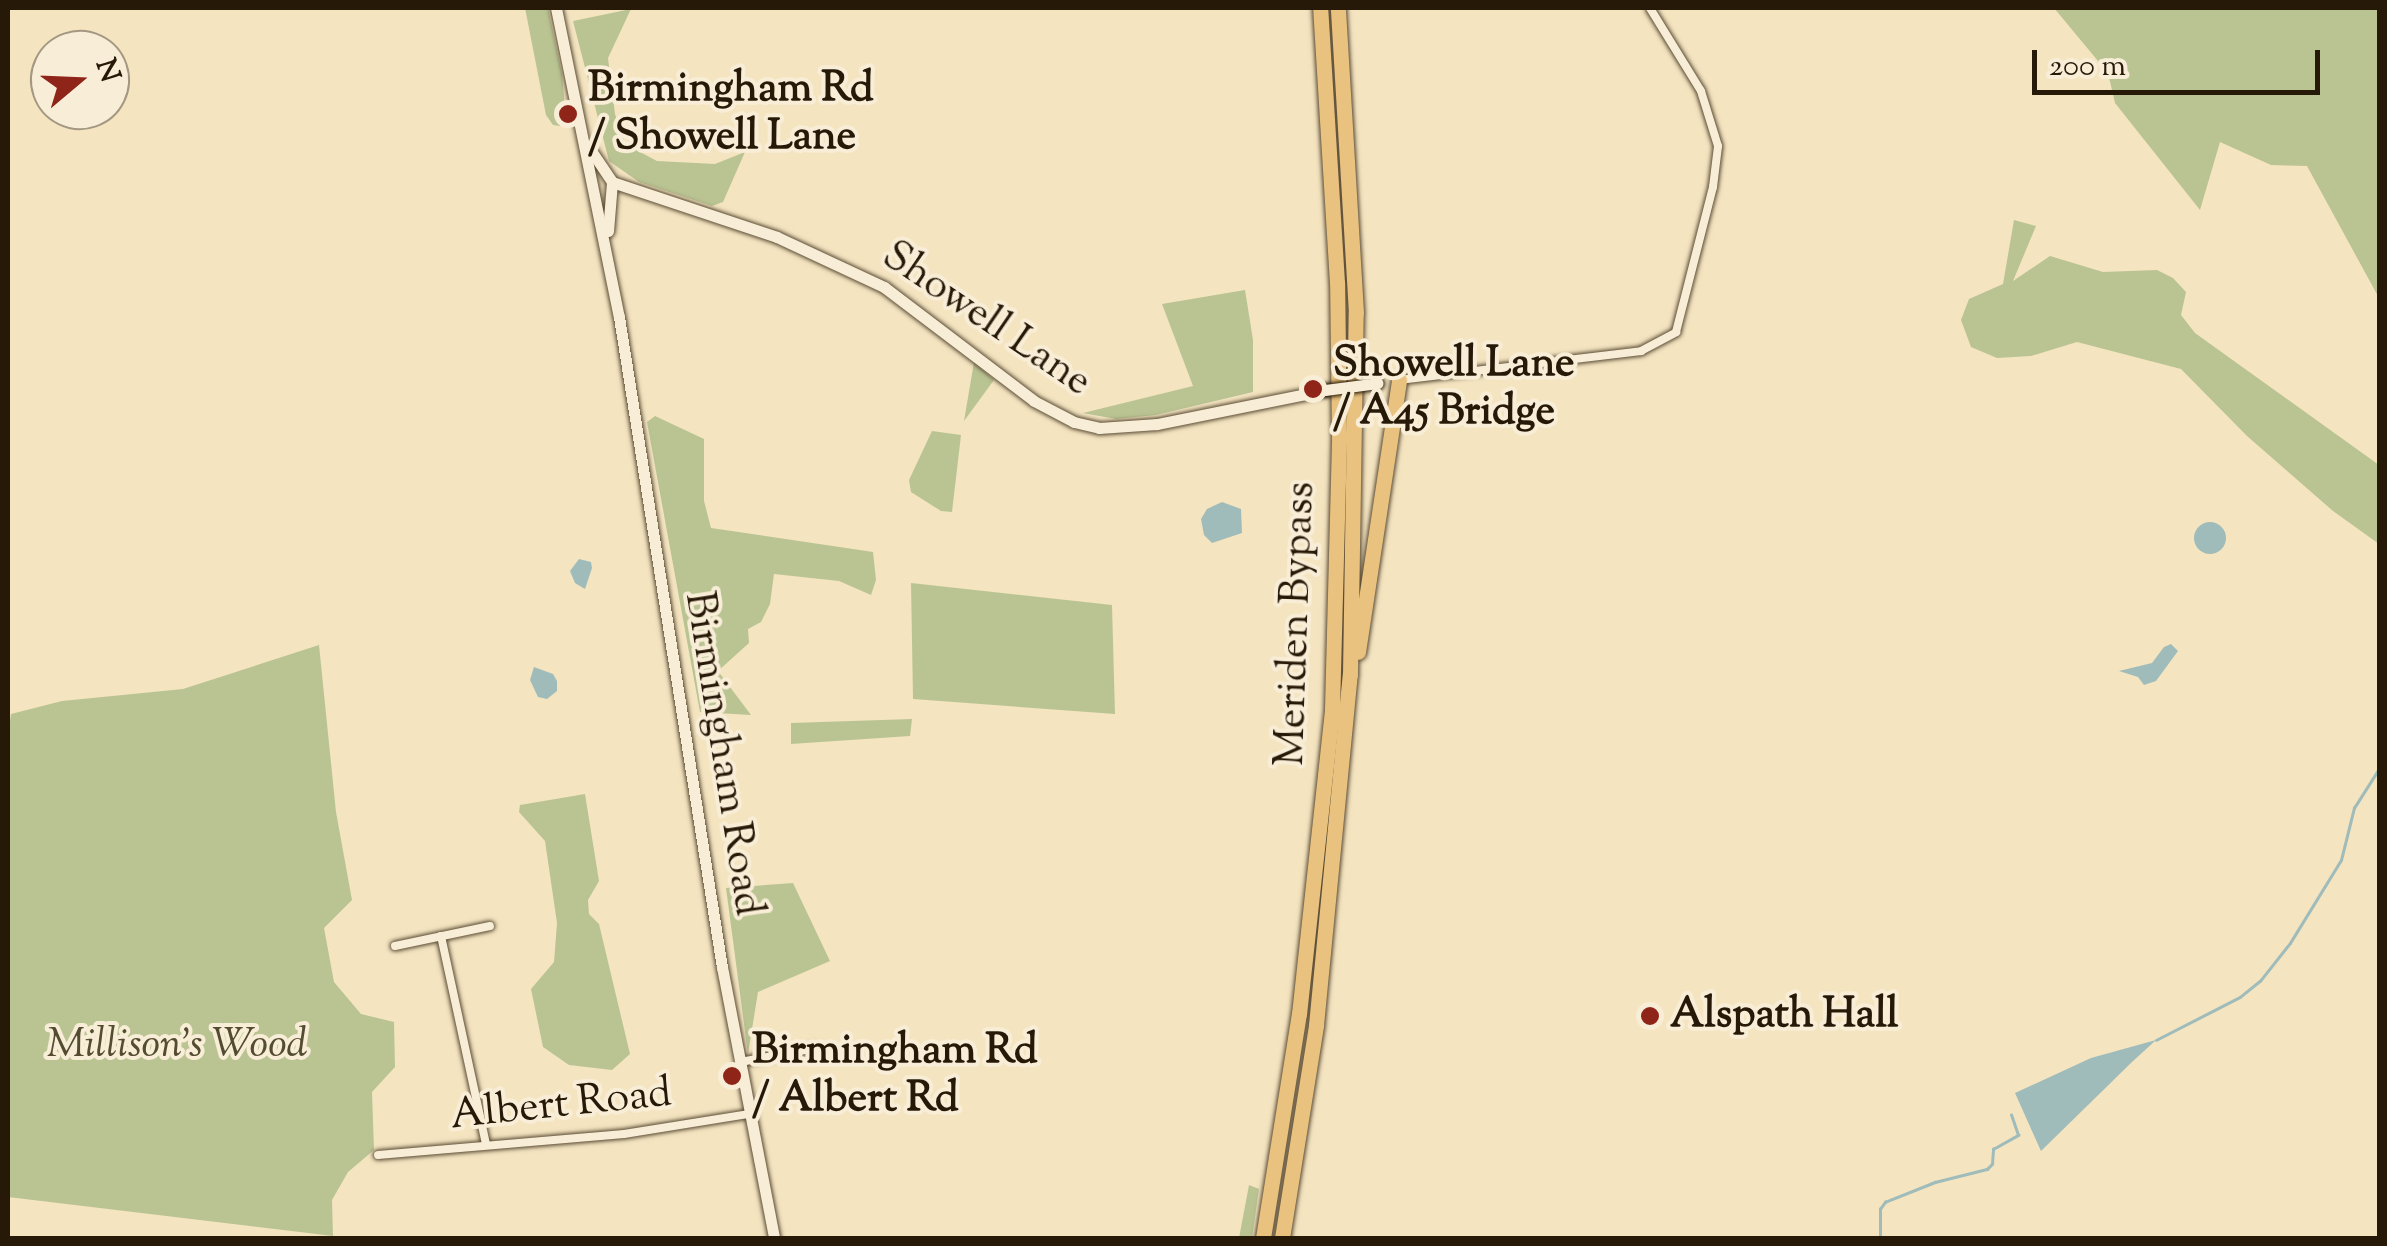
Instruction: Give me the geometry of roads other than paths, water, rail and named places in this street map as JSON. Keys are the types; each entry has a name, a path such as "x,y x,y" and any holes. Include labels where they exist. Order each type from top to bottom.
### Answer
{"highway":[{"name":"Meriden Bypass","path":"1263,1238 1300,1014 1332,709 1339,436 1337,302 1320,8"},
{"name":"Meriden Bypass","path":"1282,1238 1316,1026 1350,674 1356,312 1338,8"},
{"path":"1350,674 1362,641 1400,380"}],"main road":[{"path":"556,8 575,100 594,158 611,189"},
{"name":"Birmingham Road","path":"575,100 612,280 740,1062 774,1238"},
{"path":"594,191 598,180 611,189"},
{"name":"Birmingham Road","path":"611,189 607,218 612,280"},
{"name":"Showell Lane","path":"594,191 605,200 611,189 635,189 840,263 926,316 1034,401 1058,416 1086,426 1157,424 1325,390 1400,380"}],"street":[{"name":"Showell Lane","path":"1400,380 1641,351 1676,332 1713,187 1718,146 1700,91 1650,8"},
{"path":"394,946 490,926"},
{"path":"441,936 486,1145"},
{"path":"740,1062 816,1048"},
{"name":"Albert Road","path":"378,1155 624,1134 749,1114"}],"water":[{"path":"1222,502 1241,509 1242,533 1212,543 1204,535 1201,519 1207,509"},
{"path":"2210,522 2221,527 2226,538 2221,549 2210,554 2199,549 2194,538 2199,527"},
{"path":"579,559 591,562 585,589 575,583 570,571"},
{"path":"2171,644 2178,651 2156,681 2144,685 2138,677 2119,671 2152,663"},
{"path":"534,667 553,674 557,681 557,691 547,699 538,697 530,680"},
{"path":"2156,1040 2041,1151 2015,1093 2091,1058"}],"waterway":[{"path":"2156,1040 2240,997 2260,981 2290,943 2341,860 2354,808 2380,767"},
{"path":"1880,1238 1880,1209 1885,1202 1935,1182 1987,1169 1992,1164 1993,1149 2018,1135 2011,1115"}],"place":[{"name":"Birmingham Rd / Showell Lane","path":"568,114"},
{"name":"Showell Lane / A45 Bridge","path":"1313,389"},
{"name":"Alspath Hall","path":"1650,1016"},
{"name":"Birmingham Rd / Albert Rd","path":"732,1076"}],"park label":[{"name":"Millison's Wood","path":"177,1046"}]}
